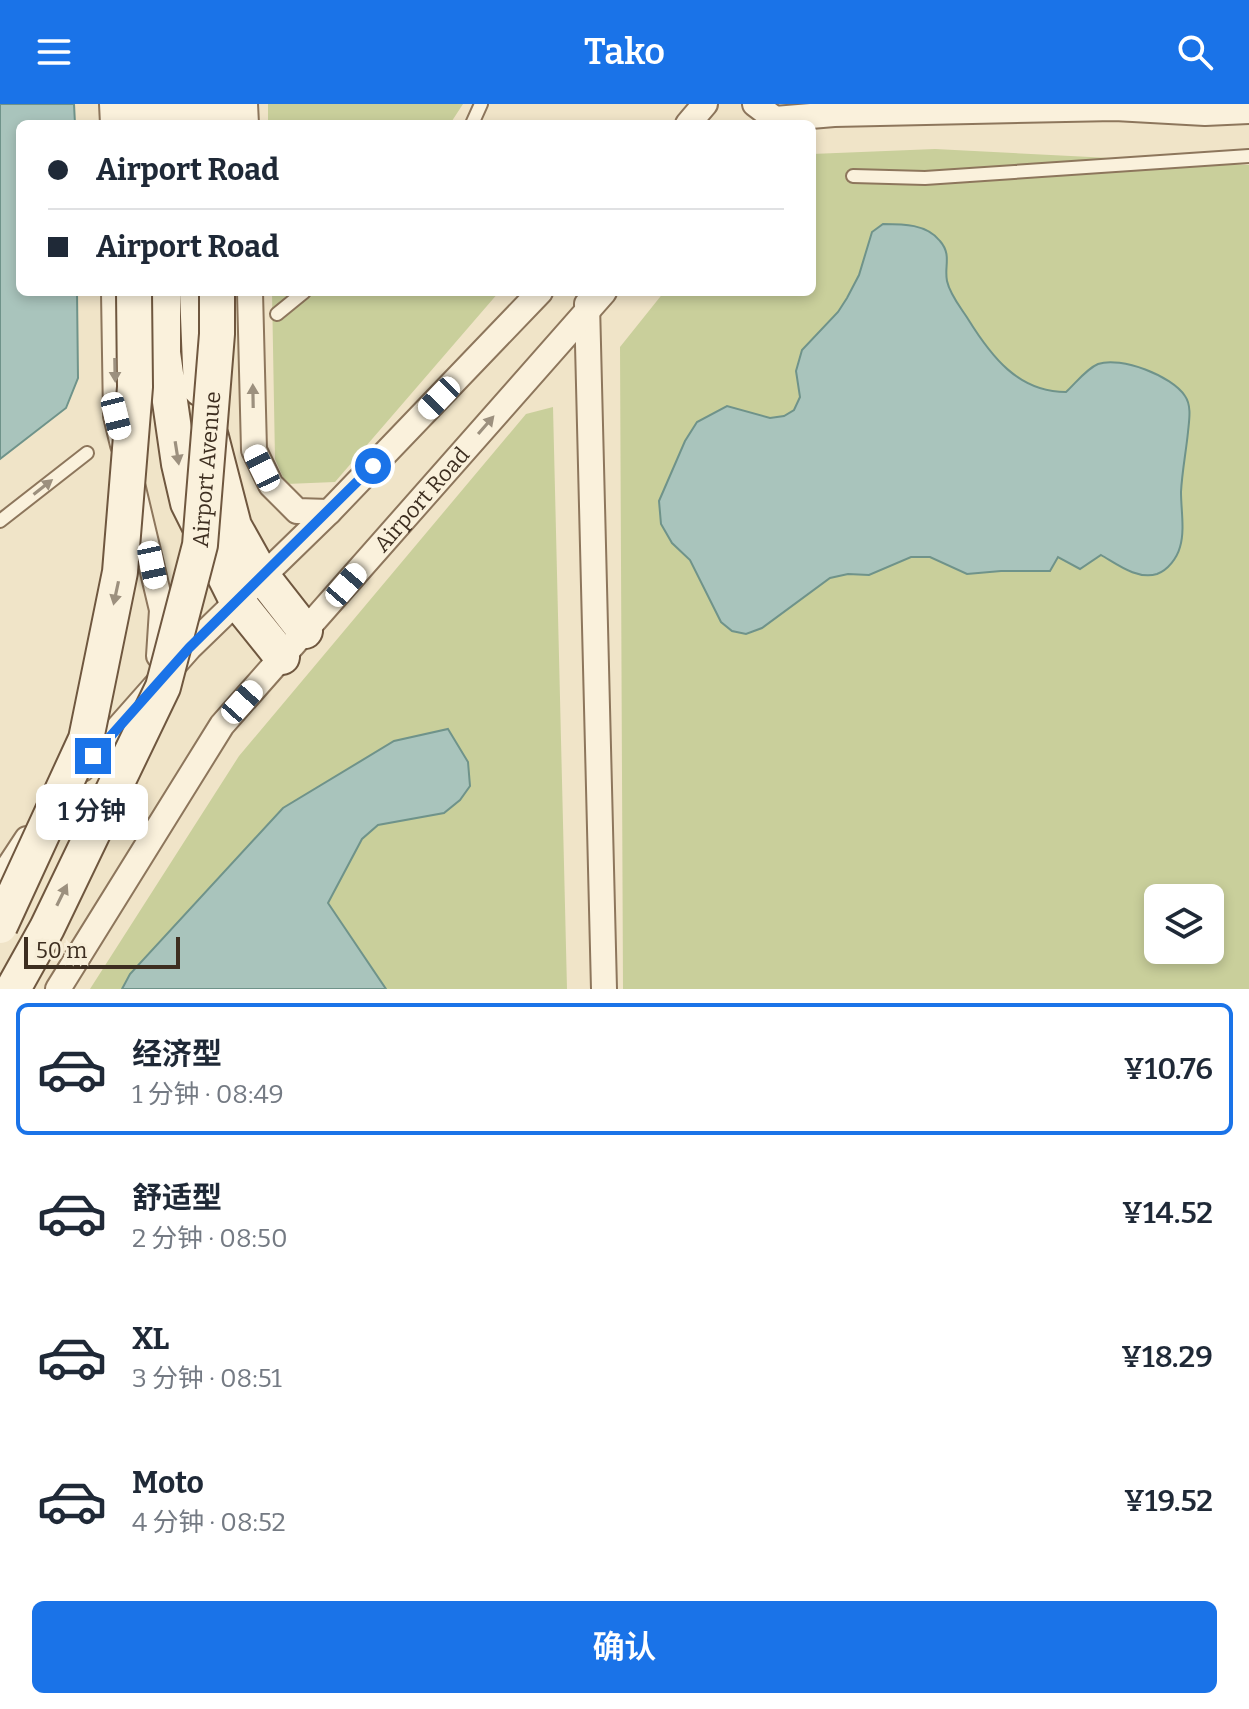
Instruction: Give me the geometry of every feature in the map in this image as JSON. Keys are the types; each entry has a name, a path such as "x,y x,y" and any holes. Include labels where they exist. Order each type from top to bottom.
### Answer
{"main road":[{"path":"0,926 86,739 120,572 135,387 134,296"},
{"path":"163,296 163,353 179,464 188,503 237,601 282,657"},
{"path":"197,296 202,402 234,526 262,576 305,631"},
{"name":"Airport Avenue","path":"13,989 47,928 163,687 200,545 217,334 217,296"}],"street":[{"path":"691,120 705,104"},
{"path":"755,104 771,120"},
{"path":"781,120 834,114 1124,106 1205,113 1249,111"},
{"path":"114,296 116,416 162,610 161,651 148,693"},
{"path":"250,296 254,450 271,485 297,511 329,512"},
{"path":"0,880 20,847 93,756 189,648 329,512 536,296"},
{"path":"587,301 604,989"},
{"name":"Airport Road","path":"58,989 222,725 587,301"}],"lane":[{"path":"853,176 925,178 1249,156"},
{"path":"277,314 299,296"},
{"path":"0,521 87,453"}],"green space":[{"path":"268,104 463,104 453,120 268,120"},
{"path":"935,149 1249,165 1249,989 623,989 620,347 661,296 816,296 816,154"},
{"path":"272,296 496,296 335,482 286,484 275,459"},
{"path":"553,407 567,989 90,989 239,756 526,414"}],"water":[{"path":"0,104 74,104 75,120 16,120 16,296 77,296 78,378 66,408 0,459"},
{"path":"883,224 922,228 935,235 946,251 946,276 953,296 986,346 1020,379 1034,386 1066,392 1094,366 1119,363 1158,375 1185,396 1190,414 1181,492 1182,534 1177,555 1165,570 1142,575 1101,555 1080,569 1058,557 1050,571 967,574 930,557 911,557 869,575 848,574 830,578 762,628 746,634 732,631 721,622 690,560 672,543 661,524 659,501 685,441 697,422 727,406 770,418 784,416 794,410 800,397 796,371 802,350 847,298 859,275 872,232"},
{"path":"448,729 468,762 470,786 460,800 444,813 378,825 362,839 328,903 386,989 122,989 130,974 283,808 394,741"}],"route":[{"path":"93,756 189,648 373,466"}]}
